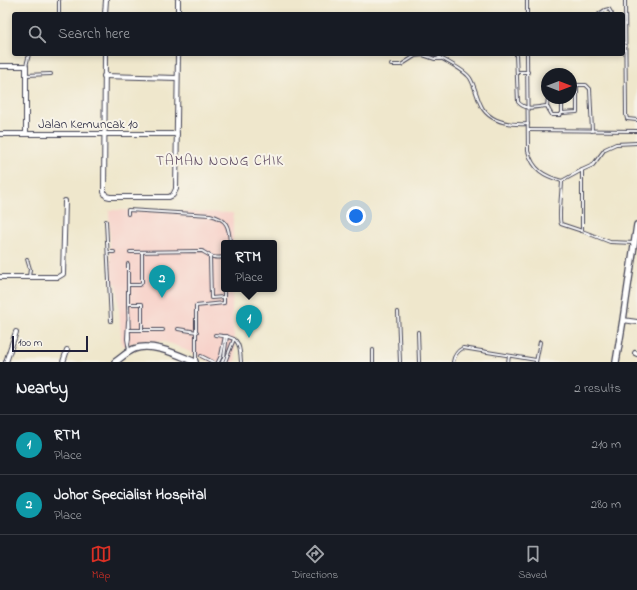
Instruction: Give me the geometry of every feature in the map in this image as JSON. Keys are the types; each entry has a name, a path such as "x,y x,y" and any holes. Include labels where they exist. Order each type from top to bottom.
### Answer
{"street":[{"path":"105,12 106,0"},
{"path":"178,0 178,12"},
{"path":"105,56 103,134 104,192 106,196 169,198 176,190 178,56"},
{"path":"0,66 26,66 26,134"},
{"path":"104,76 177,78"},
{"name":"Jalan Kemuncak 10","path":"0,134 176,134"},
{"path":"0,277 58,277 63,274 65,201"},
{"path":"616,362 637,225"},
{"path":"623,320 637,322"},
{"path":"6,362 16,332"},
{"path":"115,362 123,359 129,352 140,347 162,349 181,359 196,362"},
{"path":"63,362 67,350"}],"lane":[{"path":"59,0 59,12"},
{"path":"527,0 527,12"},
{"path":"624,12 625,0"},
{"path":"602,12 609,9 611,12"},
{"path":"26,66 28,56"},
{"path":"390,65 402,65 415,56"},
{"path":"426,56 434,59 442,59"},
{"path":"437,56 458,68 469,77 483,109 491,118 514,124 528,124"},
{"path":"516,56 518,102 522,107 528,108 547,106 552,115 577,112 578,85 586,85 590,89 592,131"},
{"path":"527,56 528,152 536,169 554,178 562,180 593,165 605,148 616,144 637,143"},
{"path":"625,56 626,119 637,120"},
{"path":"516,72 528,72"},
{"path":"26,75 51,74"},
{"path":"562,104 562,113"},
{"path":"528,130 637,131"},
{"path":"582,170 582,231"},
{"path":"562,180 559,221 561,224 610,242 634,243"},
{"path":"128,214 128,210 210,215 217,217 228,225 230,240"},
{"path":"106,221 111,320"},
{"path":"130,252 202,251 210,257 221,257"},
{"path":"107,252 114,252"},
{"path":"129,285 140,285 142,282 142,252"},
{"path":"210,257 211,298 224,297"},
{"path":"27,259 30,269 29,278"},
{"path":"128,264 128,345"},
{"path":"196,362 196,306 224,303 224,292"},
{"path":"128,304 142,304 142,330"},
{"path":"398,312 400,362"},
{"path":"128,320 129,352"},
{"path":"178,329 196,332"},
{"path":"129,330 163,330"},
{"path":"418,332 419,362"},
{"path":"214,335 234,338 240,347 241,362"},
{"path":"218,362 226,336"},
{"path":"222,362 224,357 226,336"},
{"path":"225,362 234,338"},
{"path":"453,362 458,350 462,348 536,361 540,342"},
{"path":"373,350 373,362"},
{"path":"201,356 213,362"},
{"path":"508,362 509,356"}],"shaded area":[{"path":"109,210 233,213 233,240 221,240 221,292 233,292 232,309 236,362 212,362 172,344 161,341 142,341 122,346 117,284 111,283"}],"place":[{"name":"Johor Specialist Hospital","path":"162,298"},
{"name":"RTM","path":"249,338"}],"district":[{"name":"TAMAN NONG CHIK","path":"220,161"}]}
